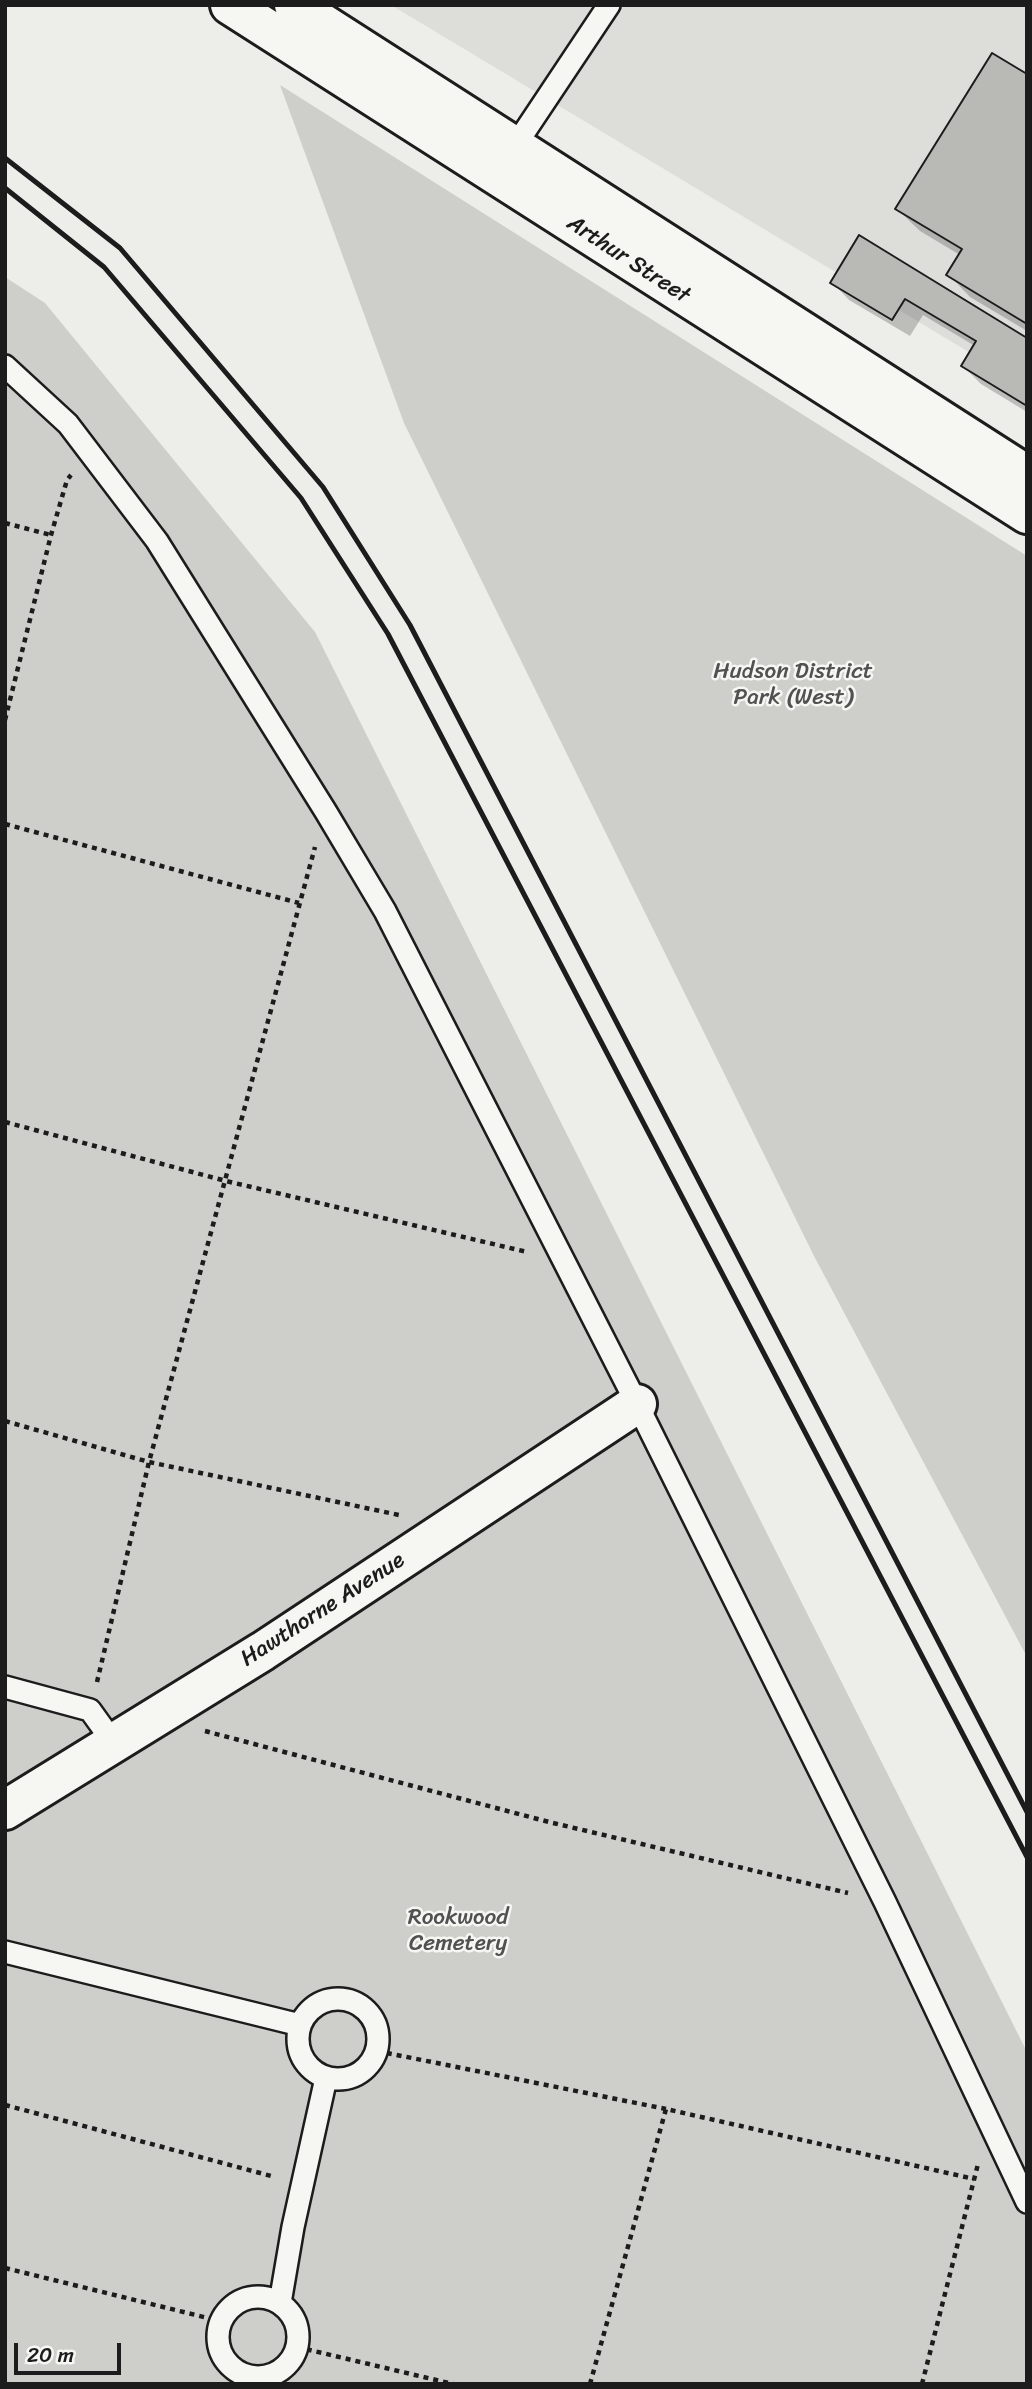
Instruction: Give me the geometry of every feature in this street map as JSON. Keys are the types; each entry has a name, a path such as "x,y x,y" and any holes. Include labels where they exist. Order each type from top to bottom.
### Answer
{"main road":[{"name":"Arthur Street","path":"230,5 505,161 1027,475"},
{"name":"Arthur Street","path":"295,5 505,161 1027,514"},
{"name":"Hawthorne Avenue","path":"5,1810 263,1651 637,1404"}],"lane":[{"path":"505,161 608,5"},
{"path":"5,366 68,424 157,541 385,911 637,1404 885,1902 1027,2202"},
{"path":"5,1687 90,1710 113,1742"},
{"path":"5,1952 300,2025"},
{"path":"334,1999 347,2000 360,2006 370,2015 377,2032 376,2050 371,2063 349,2078 326,2078 313,2072 299,2052 297,2039 300,2025 309,2011 321,2003 334,1999"},
{"path":"280,2303 326,2078"},
{"path":"255,2296 269,2298 290,2312 297,2325 297,2347 288,2364 277,2373 243,2380 220,2355 217,2335 220,2321 227,2309 241,2299 255,2296"}],"path":[{"path":"5,720 67,480 90,454"},
{"path":"5,523 51,535"},
{"path":"90,1710 149,1462 299,903 326,812"},
{"path":"5,824 299,903"},
{"path":"5,1122 226,1181 563,1260"},
{"path":"5,1421 149,1462 452,1526"},
{"path":"153,1717 549,1822 885,1902"},
{"path":"376,2050 666,2109 974,2179"},
{"path":"5,2105 303,2184"},
{"path":"590,2384 666,2109"},
{"path":"922,2384 989,2121"},
{"path":"5,2268 220,2321"},
{"path":"297,2347 453,2384"}],"shaded area":[{"path":"391,5 1027,5 1027,387"}],"green space":[{"name":"Hudson District Park (West)","path":"280,85 1027,556 1027,1657 814,1256 404,423"},
{"name":"Rookwood Cemetery","path":"5,277 45,303 315,632 1027,2052 1027,2384 5,2384"}],"building":[{"path":"992,53 1027,74 1027,324 946,275 962,249 895,209"},
{"path":"859,235 1027,338 1027,406 961,366 976,341 905,299 892,320 830,283"}],"railway":[{"path":"5,158 120,248 323,487 410,625 1027,1812"},
{"path":"5,188 104,267 301,498 388,634 1027,1857"}]}
